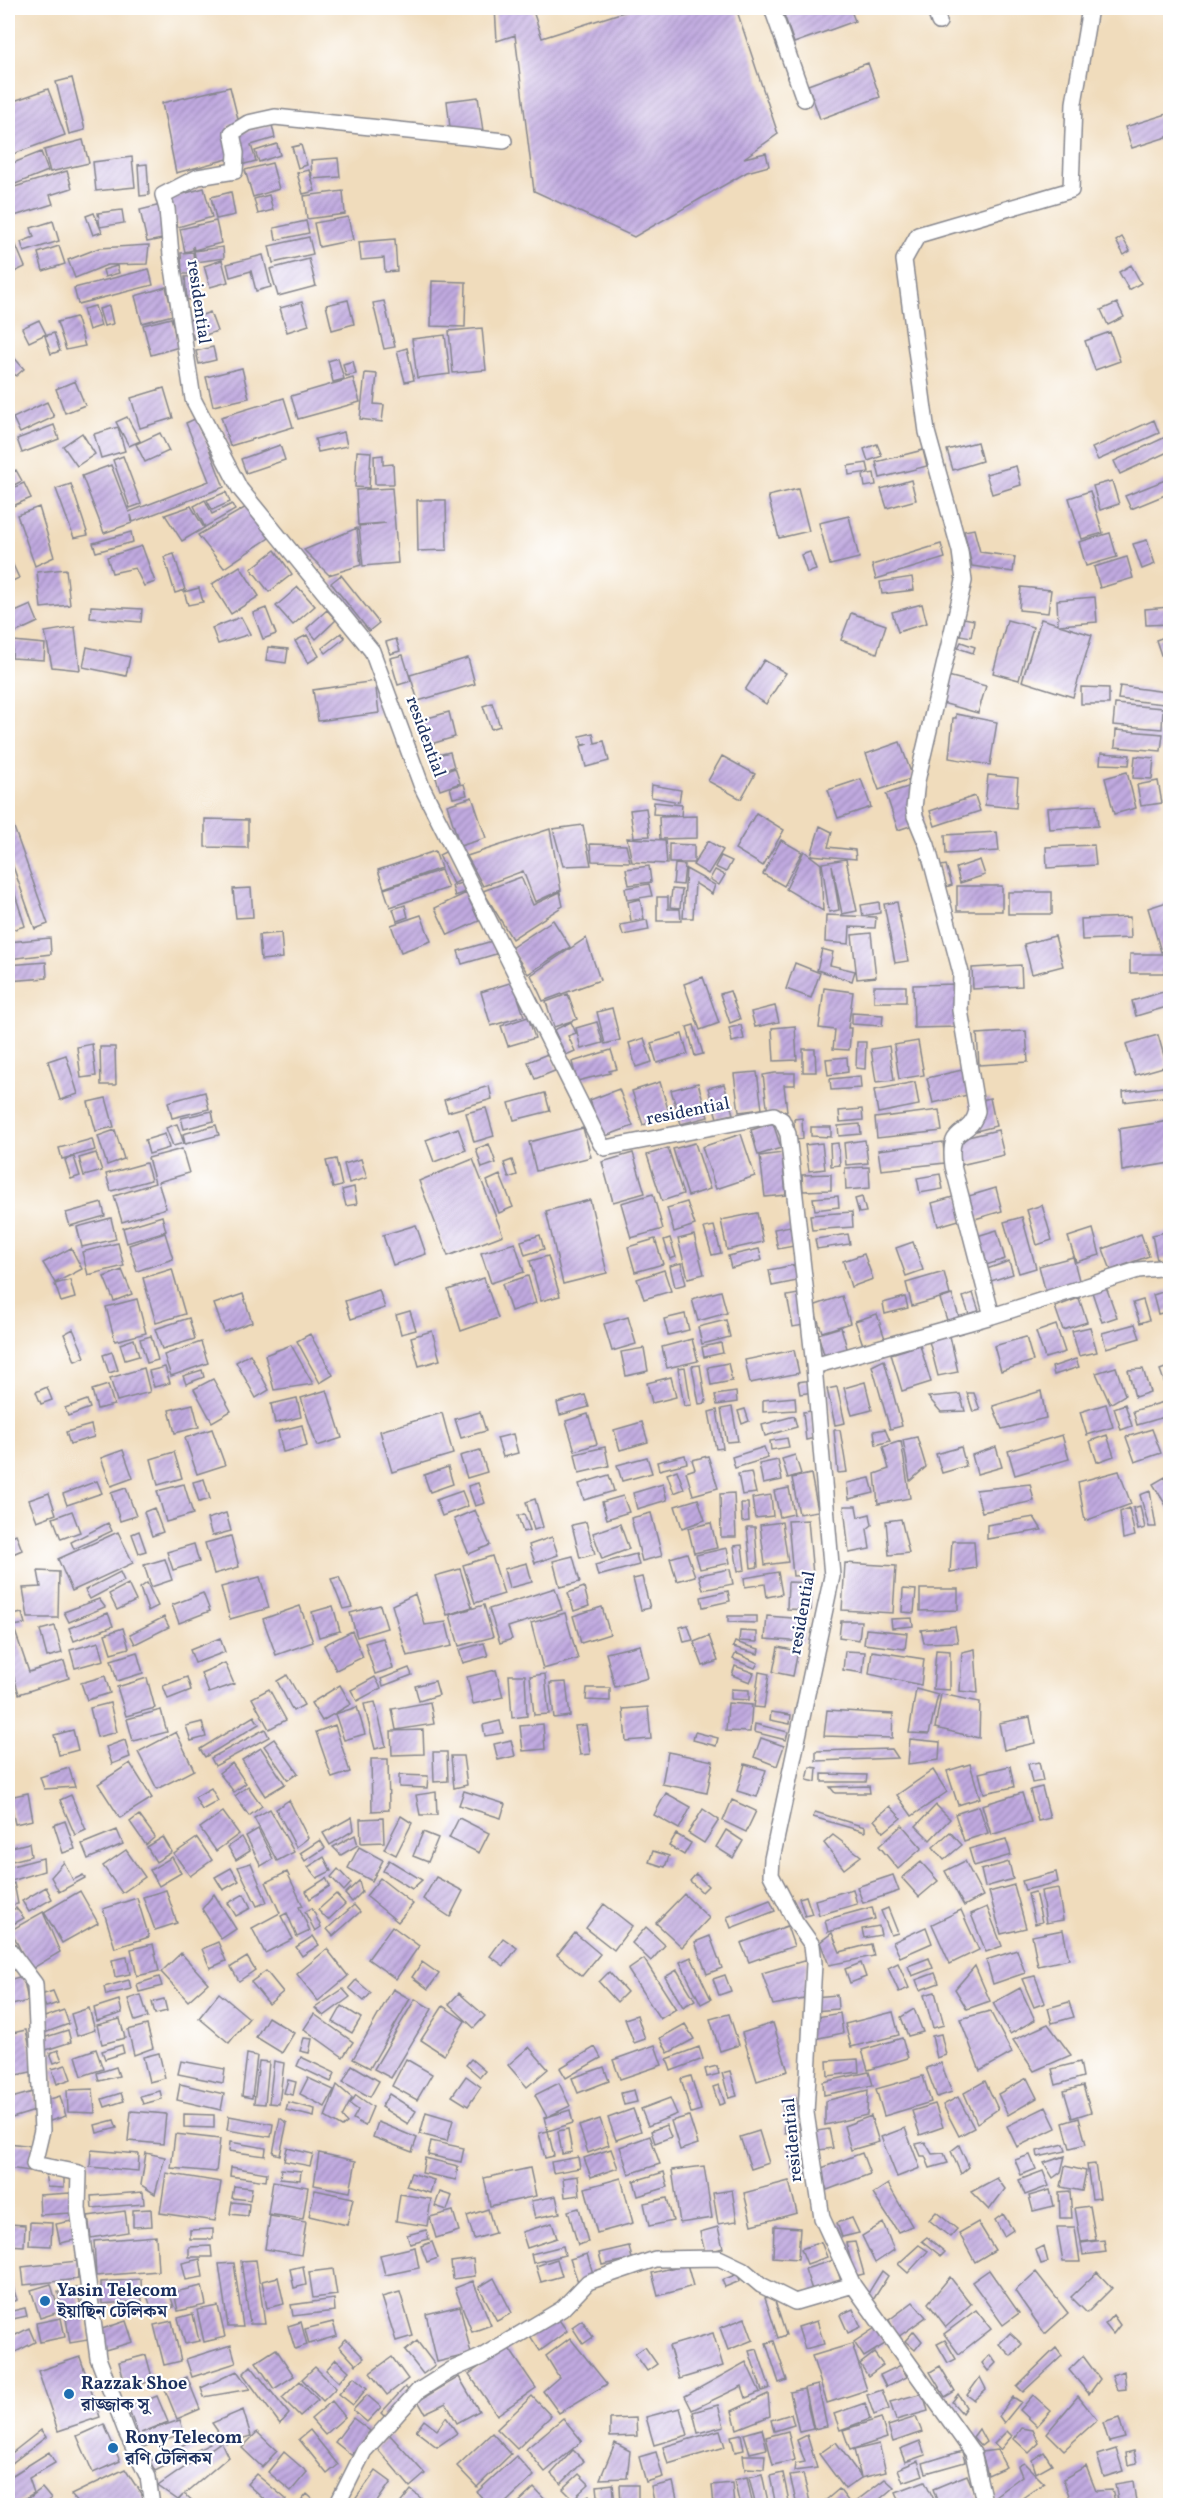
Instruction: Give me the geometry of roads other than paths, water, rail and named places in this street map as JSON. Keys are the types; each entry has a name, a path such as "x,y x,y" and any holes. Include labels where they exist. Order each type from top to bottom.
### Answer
{"street":[{"path":"772,8 804,99"},
{"path":"992,1316 953,1166 951,1149 954,1138 974,1122 977,1111 960,1010 961,973 927,845 914,808 917,781 964,581 960,550 927,432 903,260 918,235 1071,190 1074,103 1090,8"},
{"name":"residential","path":"504,141 275,117 248,123 232,133 236,153 235,171 198,177 163,195 167,209 171,255 193,399 240,489 372,651 422,787 601,1144 605,1148 774,1114 782,1120 788,1134 814,1366 832,1576 772,1859 771,1875 795,1921 812,1945 814,1963 807,2113 822,2218 853,2285 973,2453 985,2505"},
{"path":"814,1366 992,1316 1138,1270 1170,1267"},
{"path":"8,1948 34,1984 42,2130 34,2164 79,2173 78,2208 98,2358 127,2434 148,2477 152,2505"},
{"path":"337,2505 364,2451 418,2391 451,2370 481,2357 562,2309 588,2282 655,2259 719,2258 742,2269 761,2286 795,2302 853,2285"}],"place":[{"name":"Yasin Telecom ইয়াছিন টেলিকম","path":"45,2301"},
{"name":"Razzak Shoe রাজ্জাক সু","path":"69,2394"},
{"name":"Rony Telecom রণি টেলিকম","path":"113,2448"}]}
